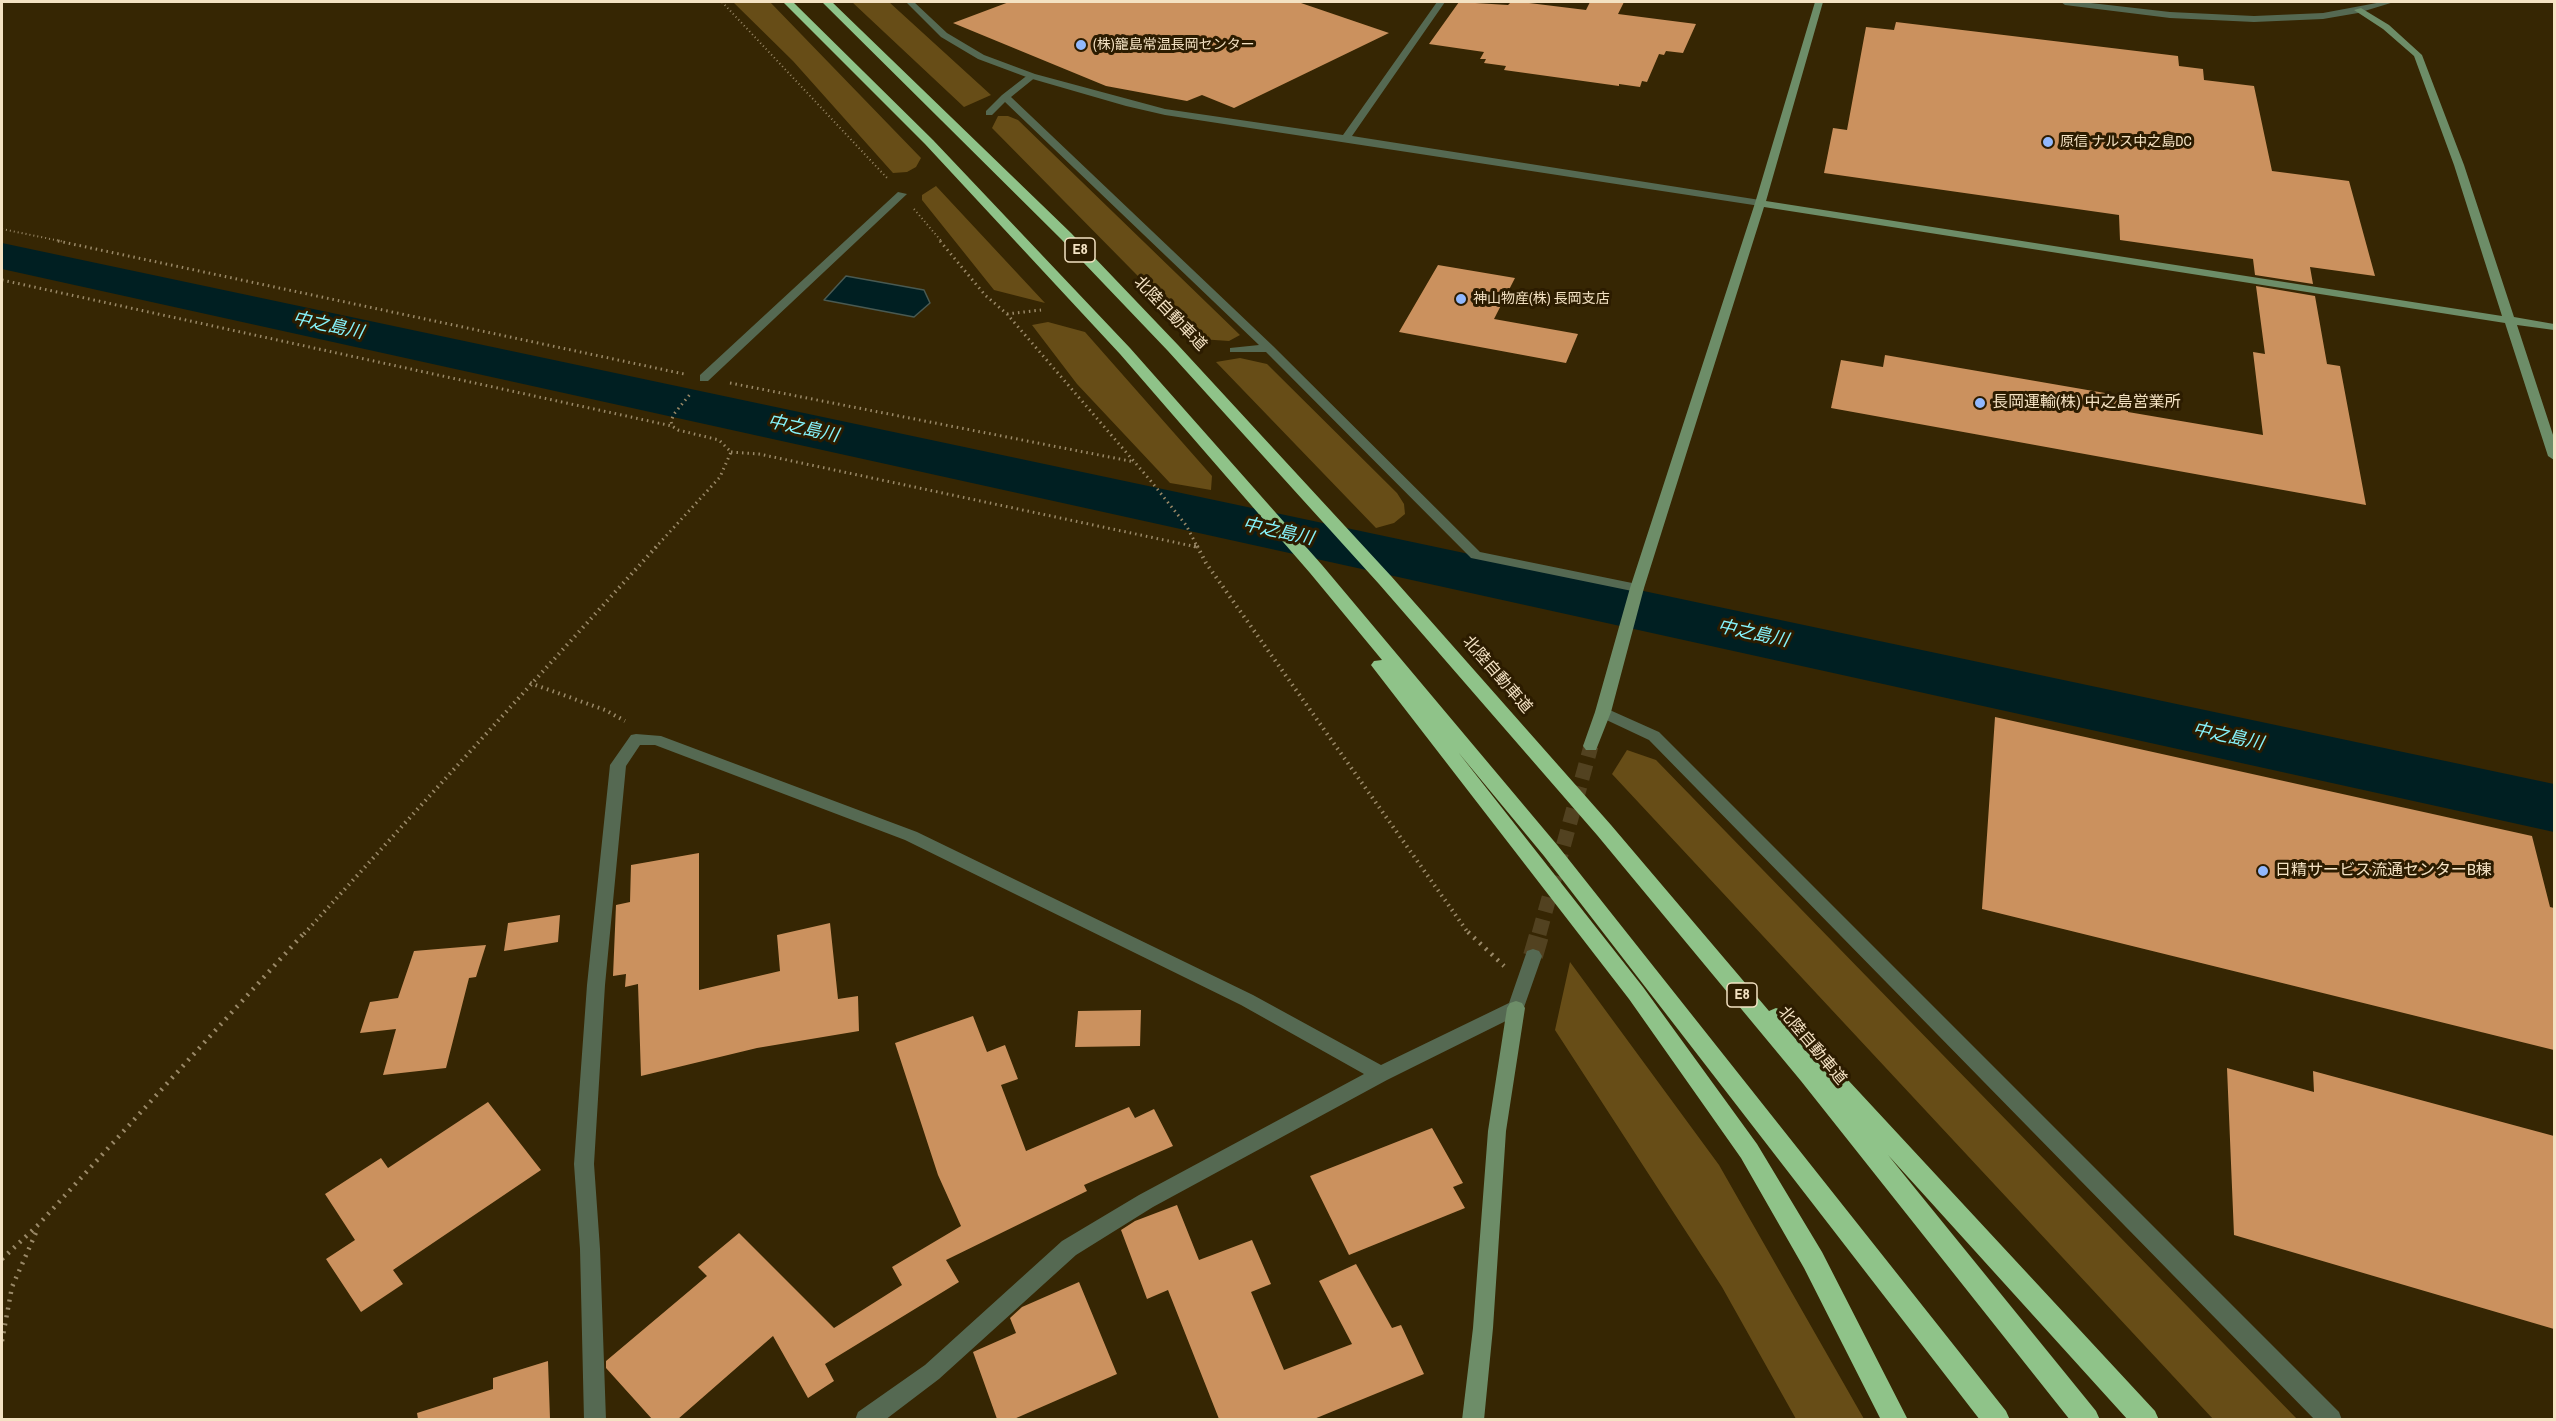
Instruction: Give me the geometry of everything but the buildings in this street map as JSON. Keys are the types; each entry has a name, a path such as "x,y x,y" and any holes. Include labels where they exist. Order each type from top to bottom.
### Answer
{"highway":[{"name":"E8","path":"788,2 928,142 1125,351 1316,568 1566,869 1997,1419"},
{"name":"北陸自動車道","path":"827,2 1066,236 1322,509 1604,830 1817,1084 2087,1419"},
{"path":"1316,568 1374,657 1636,993 1749,1151 1813,1260 1895,1419"},
{"path":"1604,830 2146,1419"}],"street":[{"path":"910,2 944,35 981,57 1032,76 1166,112 1346,138 2554,327"},
{"path":"1346,138 1441,2"},
{"path":"1591,746 1603,712 1637,588 1760,203 1819,2"},
{"path":"2065,2 2214,18 2287,18 2358,10 2390,2"},
{"path":"2358,10 2386,27 2418,54 2459,165 2554,456"},
{"path":"989,112 1032,76"},
{"path":"1005,97 1269,348 1476,555 1637,588"},
{"path":"704,378 902,194"},
{"path":"1234,350 1269,348"},
{"path":"1603,712 1654,736 2331,1419"},
{"path":"595,1419 590,1249 584,1164 596,986 618,765 636,740 656,741 911,836 1237,995 1381,1074"},
{"path":"1473,1419 1483,1328 1497,1131 1516,1008 1533,956"},
{"path":"866,1419 932,1372 1069,1248 1146,1201 1381,1074 1516,1008"}],"path":[{"path":"723,2 902,194 985,295 1007,314 1186,525 1206,563 1471,936 1524,984"},
{"path":"2,230 704,378 1135,463"},
{"path":"2,280 672,426 678,430 719,440 731,452 759,453 1198,547"},
{"path":"1007,314 1041,310"},
{"path":"672,426 671,421 688,396"},
{"path":"2,1259 39,1224 720,477 731,452"},
{"path":"530,683 612,714 627,722 636,740"},
{"path":"2,1341 12,1287 39,1224"}],"shaded area":[{"path":"733,2 770,2 921,158 916,167 907,172 893,173 793,61"},
{"path":"852,2 889,2 991,95 964,107"},
{"path":"998,116 1008,116 1018,120 1240,335 1229,341 1200,339 992,128"},
{"path":"936,186 1045,303 994,290 922,200 922,195"},
{"path":"1048,322 1085,332 1212,476 1211,490 1170,483 1077,384 1032,325"},
{"path":"1240,358 1267,364 1397,493 1404,504 1405,514 1394,523 1376,528 1216,362"},
{"path":"1627,750 1656,760 2297,1419 2213,1419 1612,774"},
{"path":"1570,962 1719,1165 1864,1419 1796,1419 1722,1287 1555,1030"}],"water":[{"path":"846,276 924,290 930,303 914,317 824,300"}],"waterway":[{"name":"中之島川","path":"2,256 2554,808"}],"tunnel":[{"path":"1539,934 1591,746"},
{"path":"1533,956 1540,932"}],"place":[{"name":"(株)籠島常温長岡センター","path":"1081,45"},
{"name":"原信 ナルス中之島DC","path":"2048,142"},
{"name":"神山物産(株) 長岡支店","path":"1461,299"},
{"name":"長岡運輸(株) 中之島営業所","path":"1980,403"},
{"name":"日精サービス流通センターB棟","path":"2263,871"}]}
